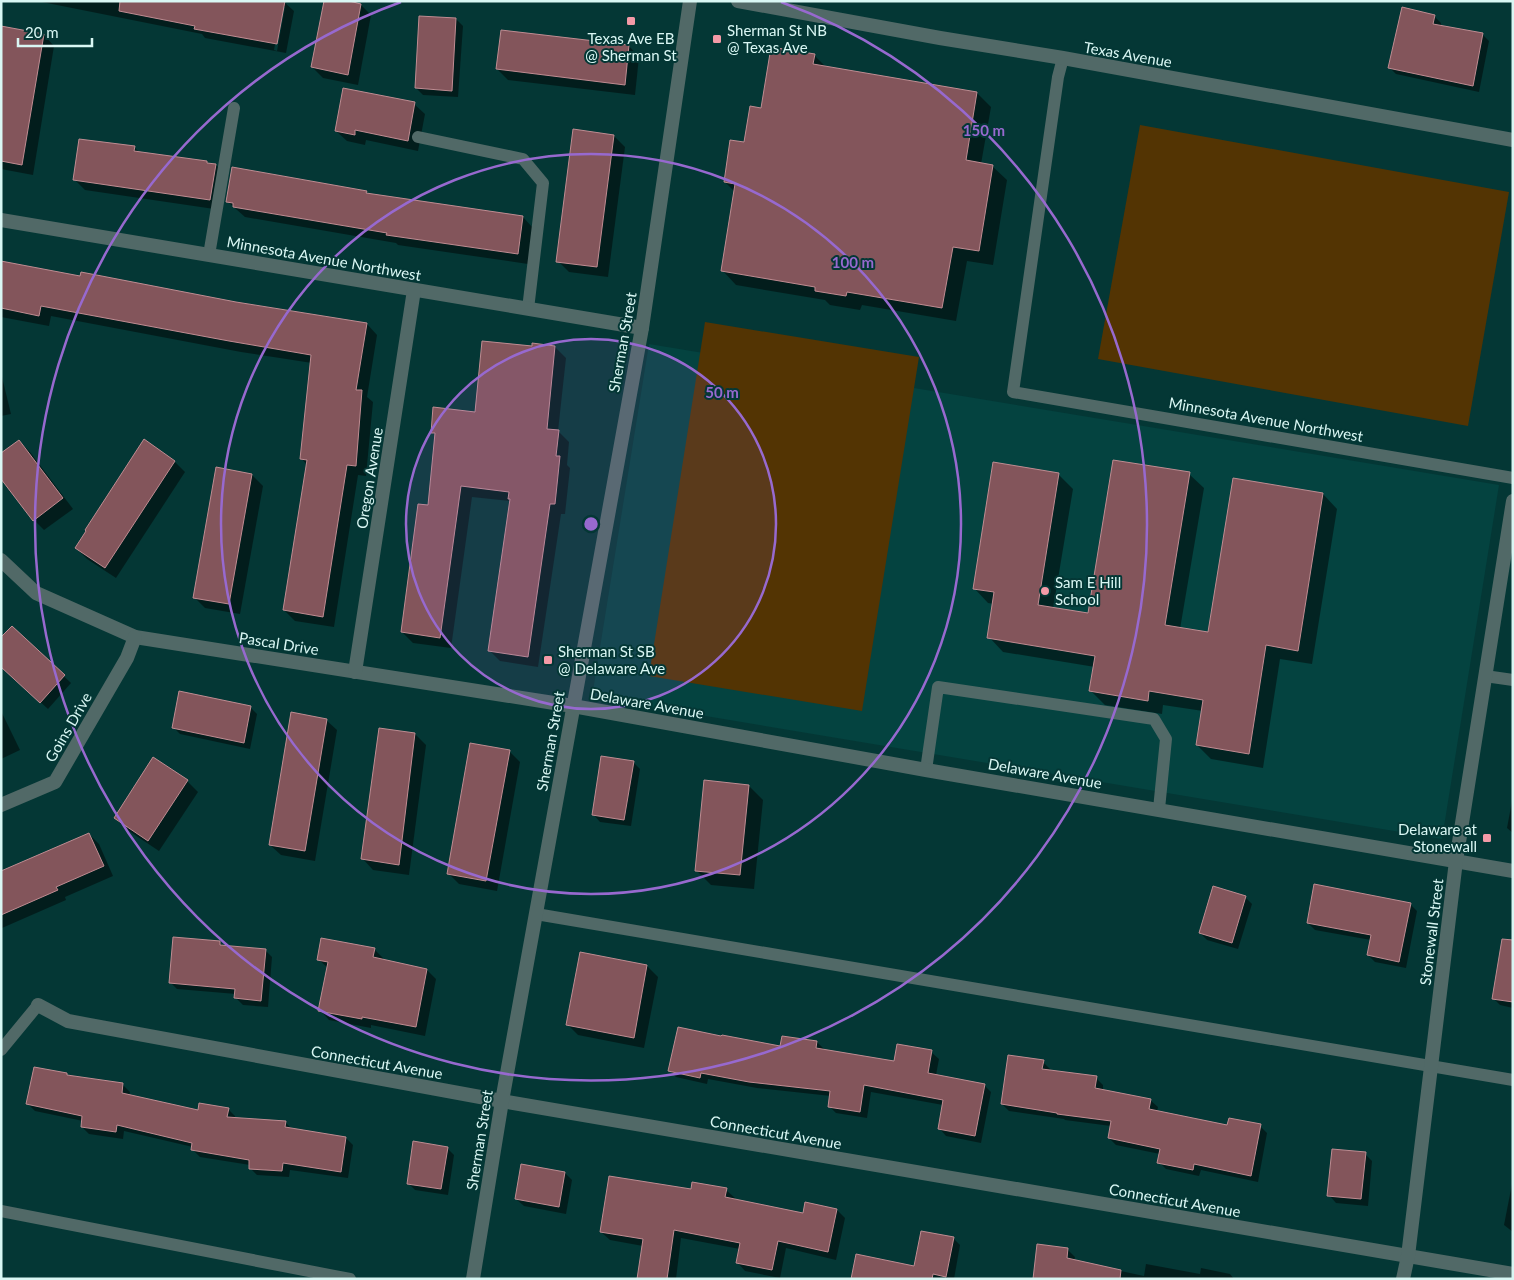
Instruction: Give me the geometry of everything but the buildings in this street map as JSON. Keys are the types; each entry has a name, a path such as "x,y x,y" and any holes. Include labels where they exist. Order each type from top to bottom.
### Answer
{"street":[{"name":"Sherman Street","path":"473,1279 502,1102 642,328 690,1"},
{"name":"Texas Avenue","path":"738,1 1513,140"},
{"name":"Minnesota Avenue Northwest","path":"1,220 642,328"},
{"name":"Oregon Avenue","path":"355,672 414,290"},
{"name":"Stonewall Street","path":"1403,1279 1408,1256 1456,861 1513,501"},
{"name":"Pascal Drive","path":"1,560 36,593 135,637 573,706"},
{"name":"Goins Drive","path":"1,805 55,782 127,658 135,637"},
{"name":"Delaware Avenue","path":"573,706 926,770 1513,871"},
{"name":"Connecticut Avenue","path":"38,1005 68,1021 502,1102 1513,1274"}],"lane":[{"name":"Minnesota Avenue Northwest","path":"1063,58 1058,77 1013,392 1513,478"},
{"path":"208,255 234,108"},
{"path":"418,137 523,159 543,183 528,309"},
{"path":"1485,676 1513,680"},
{"path":"926,770 938,687 1154,719 1166,739 1159,809"},
{"path":"536,914 1513,1080"},
{"path":"1,1050 38,1005"},
{"path":"1,1211 350,1279"}],"shaded area":[{"path":"1140,125 1509,192 1468,426 1098,359"},
{"path":"705,322 919,357 862,711 649,676"},
{"name":"Sam E Hill School","path":"649,344 1499,485 1442,839 592,697"}],"place":[{"name":"Texas Ave EB @ Sherman St","path":"631,21"},
{"name":"Sherman St NB @ Texas Ave","path":"717,39"},
{"name":"Sam E Hill School","path":"1045,591"},
{"name":"Sherman St SB @ Delaware Ave","path":"548,660"},
{"name":"Delaware at Stonewall","path":"1487,838"}]}
